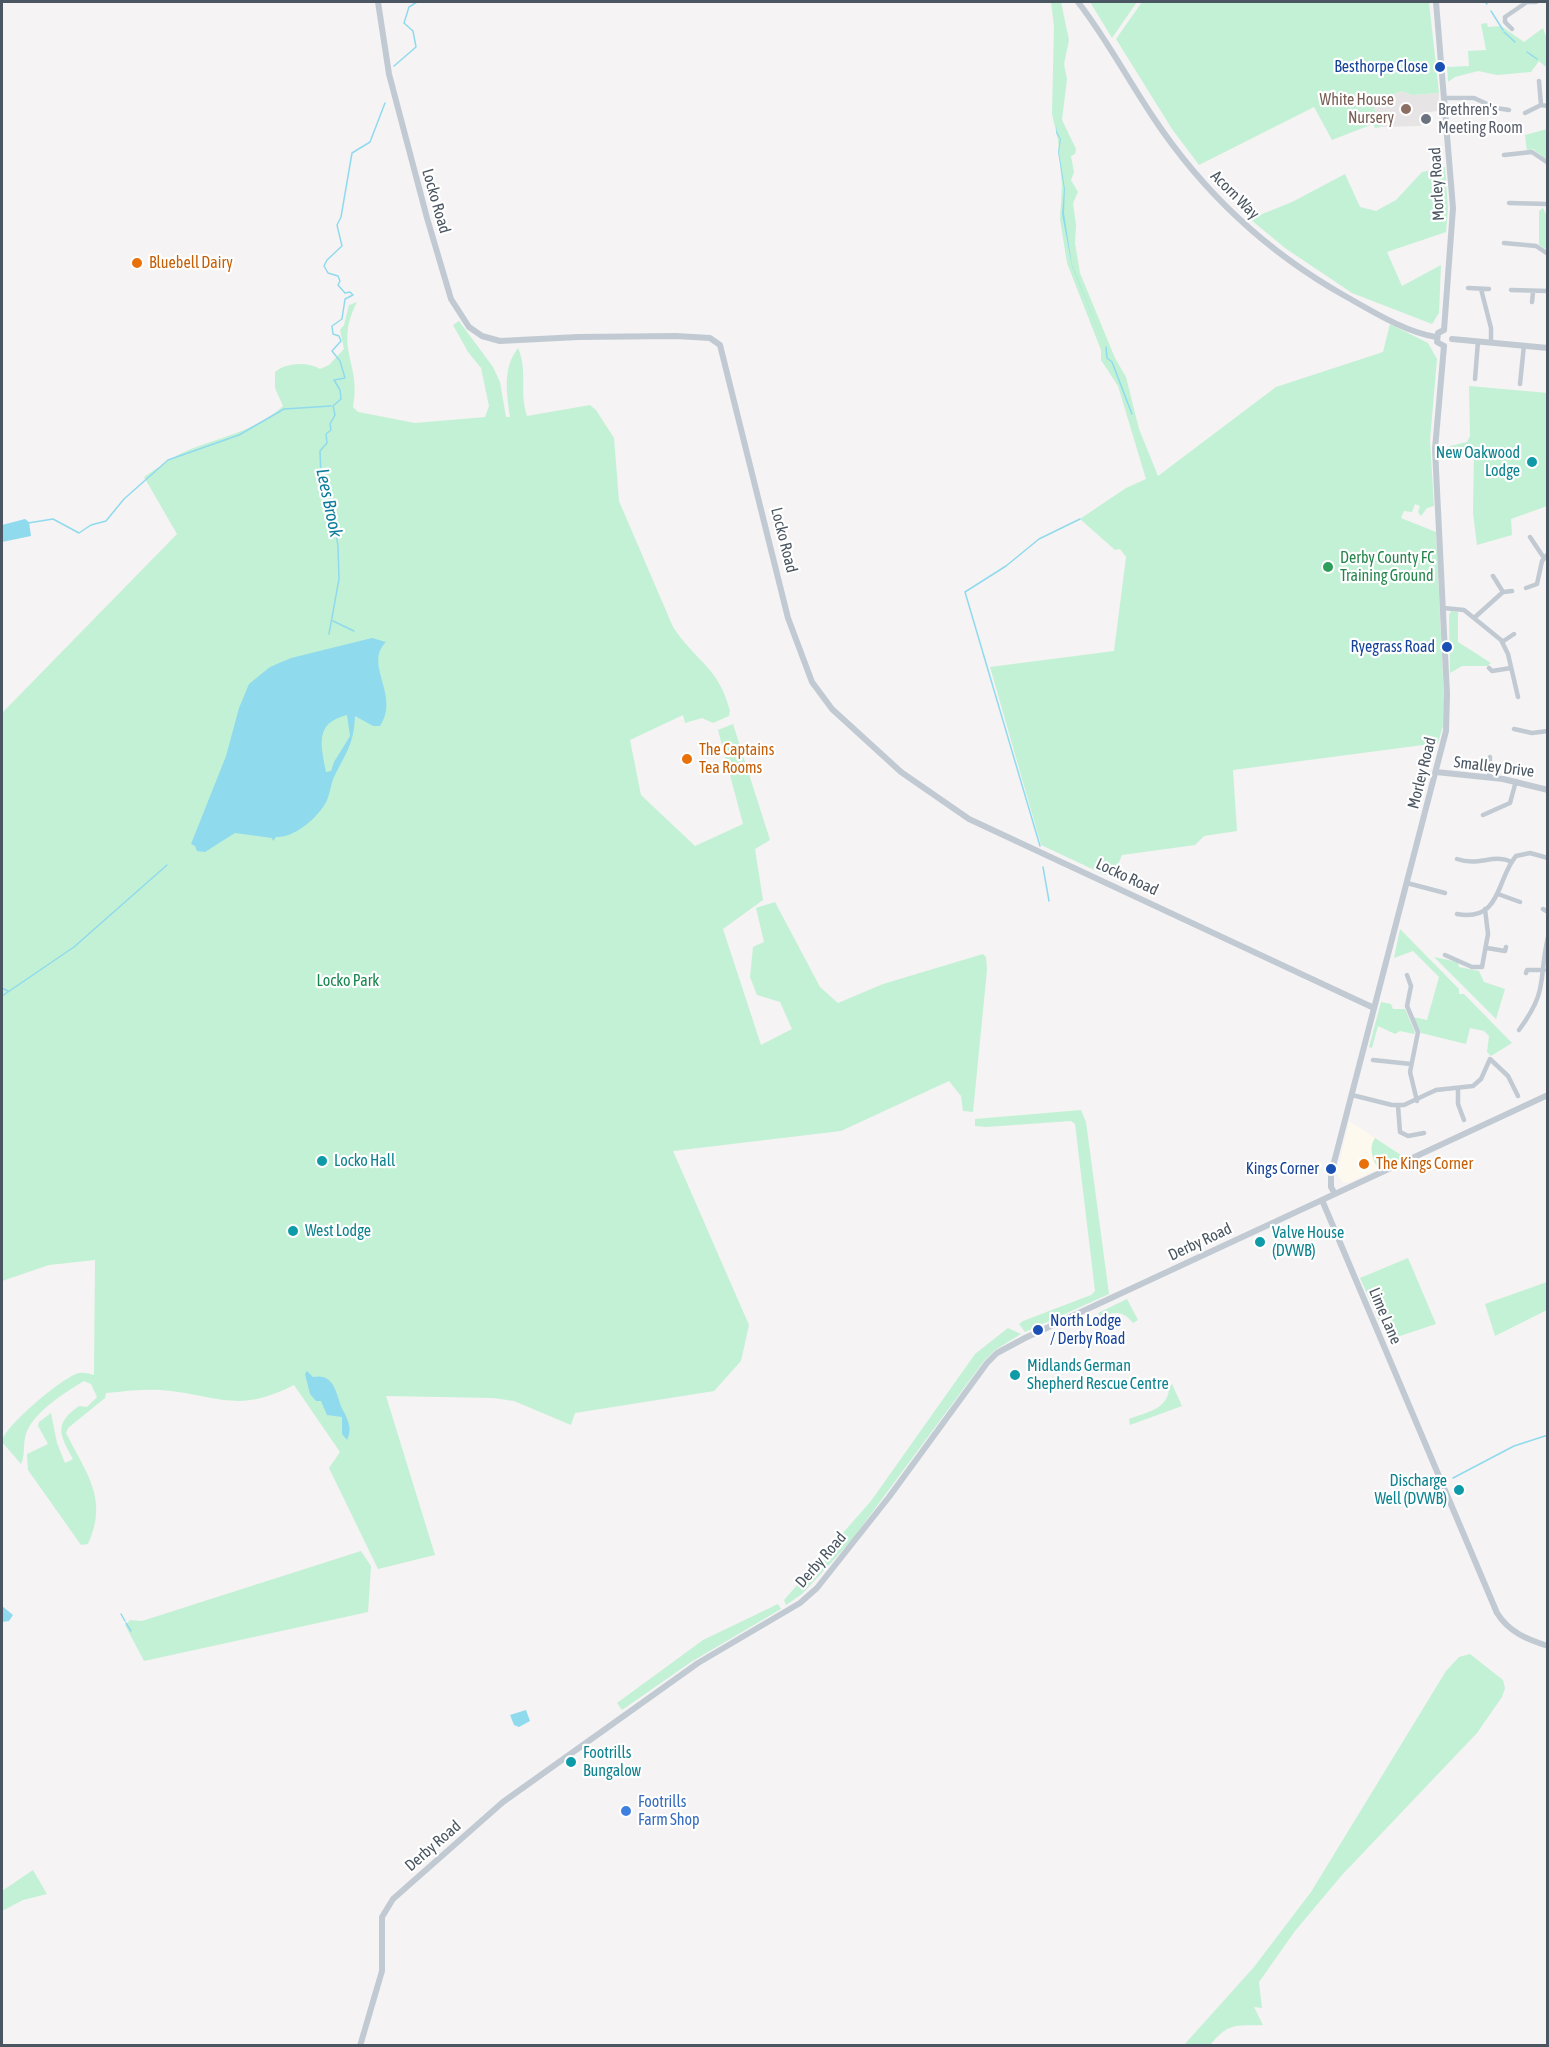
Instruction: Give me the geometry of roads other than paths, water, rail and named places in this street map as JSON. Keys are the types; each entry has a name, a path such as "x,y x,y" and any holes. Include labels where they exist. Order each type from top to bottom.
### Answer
{"street":[{"name":"Locko Road","path":"378,2 389,74 414,174 447,287 466,323 482,336 500,341 676,336 710,338 720,345 788,618 812,682 832,709 901,772 969,819 1374,1008"},
{"name":"Acorn Way","path":"1078,2 1168,138 1198,177 1237,217 1286,259 1324,284 1391,320 1436,338"},
{"name":"Morley Road","path":"1436,2 1453,207 1444,330"},
{"path":"1512,30 1505,22 1505,17 1528,2 1536,2"},
{"path":"1539,81 1541,105"},
{"path":"1444,98 1474,98 1501,112 1509,110"},
{"path":"1525,113 1541,105 1548,106"},
{"path":"1504,155 1532,152 1548,163"},
{"path":"1509,203 1548,204"},
{"path":"1504,243 1536,246 1548,254"},
{"path":"1468,288 1489,289"},
{"path":"1481,289 1491,328 1491,342"},
{"path":"1511,290 1548,291"},
{"path":"1532,302 1533,292"},
{"path":"1452,339 1450,333 1444,330 1436,338 1437,342 1444,346 1452,339 1548,348"},
{"path":"1475,379 1478,341"},
{"path":"1520,384 1524,344"},
{"name":"Morley Road","path":"1335,1194 1331,1187 1331,1174 1436,772 1447,719 1435,449 1444,346"},
{"path":"1526,588 1537,584 1546,556 1530,537"},
{"path":"1493,576 1503,592"},
{"path":"1474,618 1503,592 1512,591"},
{"path":"1443,608 1461,608 1502,642 1518,697"},
{"path":"1502,642 1514,634"},
{"path":"1490,668 1492,671 1511,668"},
{"path":"1514,729 1532,733 1548,731"},
{"path":"1489,777 1490,758"},
{"name":"Smalley Drive","path":"1436,772 1516,781 1547,789"},
{"path":"1483,815 1510,803 1516,781"},
{"path":"1457,914 1485,909 1498,894 1516,856 1525,853 1548,858"},
{"path":"1457,859 1480,863 1498,857 1512,862"},
{"path":"1466,869 1468,862"},
{"path":"1407,883 1445,892"},
{"path":"1498,894 1520,902"},
{"path":"1445,955 1478,969 1484,962 1487,948 1488,923 1485,909"},
{"path":"1519,1030 1535,1007 1540,994 1548,937"},
{"path":"1487,948 1504,951 1506,947"},
{"path":"1526,973 1527,970 1544,970"},
{"path":"1407,975 1413,983 1407,1006 1418,1036 1411,1064 1410,1080 1417,1101"},
{"path":"1540,994 1548,997"},
{"path":"1352,1095 1398,1106 1417,1101 1436,1090 1469,1088 1478,1082 1490,1059 1501,1067 1517,1086 1518,1096"},
{"path":"1373,1060 1411,1064"},
{"path":"1458,1089 1457,1103 1464,1120"},
{"path":"1322,1200 1548,1095"},
{"path":"1398,1106 1400,1132 1405,1136 1417,1136 1424,1133"},
{"path":"1461,1112 1467,1110"},
{"path":"1417,1136 1418,1142"},
{"name":"Lime Lane","path":"1322,1200 1497,1613 1509,1629 1518,1635 1548,1646"},
{"name":"Derby Road","path":"360,2046 382,1971 382,1917 393,1899 503,1802 698,1663 800,1603 817,1588 889,1497 977,1375 997,1353 1322,1200"}],"water":[{"path":"1057,126 1061,139 1059,152 1065,189 1064,213 1072,265 1105,347 1072,266 1062,214 1064,189 1058,152 1060,139 1056,133"},
{"path":"25,519 29,522 31,536 2,542 2,525"},
{"path":"372,638 386,642 380,651 378,660 387,703 380,726 373,726 355,716 351,741 334,777 327,801 316,816 297,831 276,837 273,841 272,838 235,833 205,852 197,851 191,844 226,756 239,708 249,684 270,667 291,658","holes":["347,715 350,736 331,771 326,772 322,744 325,729 329,723"]},
{"path":"307,1371 313,1377 321,1377 331,1382 350,1429 347,1440 342,1434 342,1417 327,1415 321,1401 316,1401 310,1394 305,1374"},
{"path":"2,1606 13,1615 9,1621 2,1622"},
{"path":"526,1710 530,1721 519,1727 514,1725 510,1715"}],"waterway":[{"name":"Lees Brook","path":"394,66 416,47 413,31 404,23 409,7 417,2"},
{"path":"1491,11 1503,30"},
{"path":"1504,32 1515,42"},
{"path":"1527,52 1537,59"},
{"name":"Lees Brook","path":"329,634 339,579 338,546 329,491 321,479 320,451 327,443 326,434 331,430 330,424 335,415 333,406 341,399 340,390 334,380 345,378 340,361 332,351 341,341 339,336 333,334 332,326 342,319 345,299 353,295 350,292 345,293 338,285 340,281 338,276 328,273 324,266 342,246 337,225 341,217 352,153 370,142 385,103"},
{"path":"1106,347 1107,358 1112,362 1132,414"},
{"path":"28,523 53,519 79,533 91,525 106,521 124,499 168,460 239,435 284,409 331,406"},
{"path":"1040,846 965,592 1006,566 1039,539 1080,519"},
{"name":"Lees Brook","path":"333,621 354,631"},
{"path":"2,996 74,947 167,865"},
{"path":"1043,867 1049,901"},
{"path":"2,988 8,991"},
{"path":"1453,1478 1514,1446 1548,1435"},
{"path":"121,1614 125,1621"},
{"path":"126,1623 131,1631"}],"place":[{"name":"Besthorpe Close","path":"1440,67"},
{"name":"White House Nursery","path":"1406,109"},
{"name":"Brethren's Meeting Room","path":"1426,119"},
{"name":"Bluebell Dairy","path":"137,263"},
{"name":"New Oakwood Lodge","path":"1532,462"},
{"name":"Derby County FC Training Ground","path":"1328,567"},
{"name":"Ryegrass Road","path":"1447,647"},
{"name":"The Captains Tea Rooms","path":"687,759"},
{"name":"Locko Hall","path":"322,1161"},
{"name":"The Kings Corner","path":"1364,1164"},
{"name":"Kings Corner","path":"1331,1169"},
{"name":"West Lodge","path":"293,1231"},
{"name":"Valve House (DVWB)","path":"1260,1242"},
{"name":"North Lodge / Derby Road","path":"1038,1330"},
{"name":"Midlands German Shepherd Rescue Centre","path":"1015,1375"},
{"name":"Discharge Well (DVWB)","path":"1459,1490"},
{"name":"Footrills Bungalow","path":"571,1762"},
{"name":"Footrills Farm Shop","path":"626,1811"}],"park label":[{"name":"Locko Park","path":"348,981"}]}
